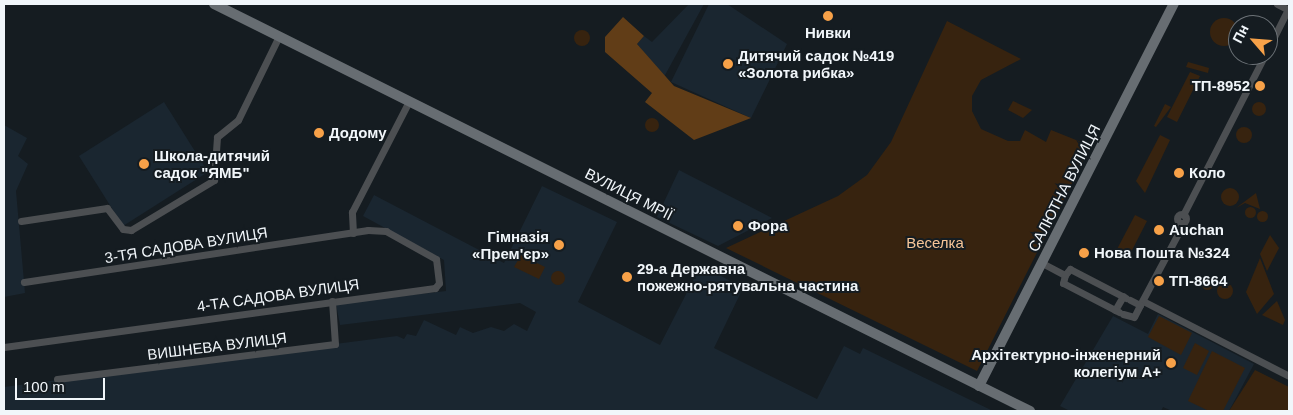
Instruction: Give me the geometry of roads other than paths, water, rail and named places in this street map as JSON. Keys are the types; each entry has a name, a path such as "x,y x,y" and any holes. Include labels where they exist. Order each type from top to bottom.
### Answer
{"street":[{"name":"ВУЛИЦЯ МРІЇ","path":"214,4 1030,411"},
{"name":"САЛЮТНА ВУЛИЦЯ","path":"979,386 1174,4"},
{"path":"1277,4 1289,10 1278,30"},
{"path":"21,221 107,208 123,229 135,229 214,180 217,137 238,120 279,36"},
{"path":"1260,65 1183,215 1186,220 1183,224 1142,303 1134,317 1119,312 1062,283 1070,269 1126,298 1142,303 1289,376"},
{"path":"353,233 352,212 409,101"},
{"name":"4-ТА САДОВА ВУЛИЦЯ","path":"4,347 435,288 439,283 436,259 386,231 353,233"},
{"name":"3-ТЯ САДОВА ВУЛИЦЯ","path":"24,282 353,233"},
{"path":"1042,263 1065,275"},
{"path":"1119,312 1126,298"},
{"name":"ВИШНЕВА ВУЛИЦЯ","path":"57,379 335,344 332,301"}],"place":[{"name":"Нивки","path":"828,16"},
{"name":"Дитячий садок №419 «Золота рибка»","path":"728,64"},
{"name":"ТП-8952","path":"1260,86"},
{"name":"Додому","path":"319,133"},
{"name":"Школа-дитячий садок \"ЯМБ\"","path":"144,164"},
{"name":"Коло","path":"1179,173"},
{"name":"Фора","path":"738,226"},
{"name":"Auchan","path":"1159,230"},
{"name":"Гімназія «Прем'єр»","path":"559,245"},
{"name":"Нова Пошта №324","path":"1084,253"},
{"name":"29-а Державна пожежно-рятувальна частина","path":"627,277"},
{"name":"ТП-8664","path":"1159,281"},
{"name":"Архітектурно-інженерний колегіум А+","path":"1171,363"}],"park label":[{"name":"Веселка","path":"935,243"}]}
